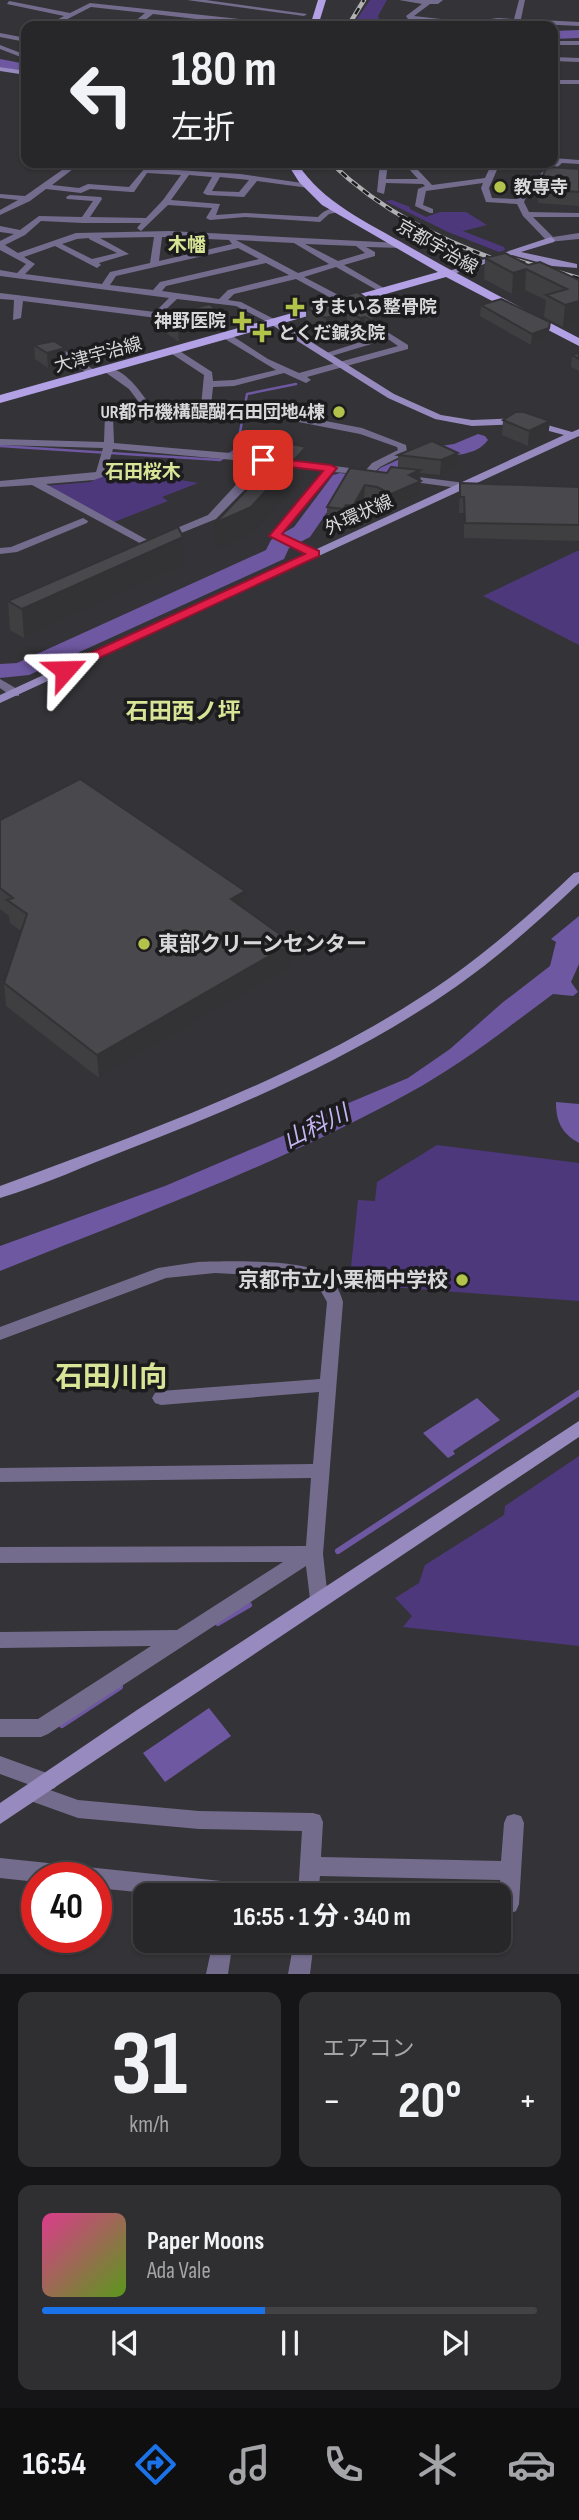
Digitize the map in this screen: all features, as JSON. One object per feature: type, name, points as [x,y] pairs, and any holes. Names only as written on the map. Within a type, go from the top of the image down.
[{"type":"main road","points":[[315,21],[321,1]]},
{"type":"main road","name":"京都宇治線","points":[[296,168],[326,203],[447,273],[579,343]]},
{"type":"main road","name":"大津宇治線","points":[[0,399],[175,352],[447,273]]},
{"type":"street","points":[[0,7],[17,0]]},
{"type":"street","points":[[128,9],[145,0]]},
{"type":"street","points":[[190,0],[304,14]]},
{"type":"street","points":[[402,0],[428,3],[440,0]]},
{"type":"street","points":[[517,20],[522,0]]},
{"type":"street","points":[[298,21],[321,1]]},
{"type":"street","points":[[428,3],[405,19],[430,21]]},
{"type":"street","points":[[9,4],[71,15]]},
{"type":"street","points":[[59,21],[90,5],[239,21]]},
{"type":"street","points":[[138,21],[152,12]]},
{"type":"street","points":[[190,21],[195,17]]},
{"type":"street","points":[[505,21],[532,21]]},
{"type":"street","points":[[558,23],[579,24]]},
{"type":"street","points":[[0,34],[21,38]]},
{"type":"street","points":[[3,48],[14,48],[21,43]]},
{"type":"street","points":[[558,43],[579,43]]},
{"type":"street","points":[[566,43],[576,60]]},
{"type":"street","points":[[3,48],[21,55]]},
{"type":"street","points":[[558,59],[576,60]]},
{"type":"street","points":[[0,69],[21,73]]},
{"type":"street","points":[[558,82],[579,82]]},
{"type":"street","points":[[558,161],[579,162]]},
{"type":"street","points":[[0,213],[70,168]]},
{"type":"street","points":[[381,192],[383,168]]},
{"type":"street","points":[[414,168],[427,184]]},
{"type":"street","points":[[493,168],[485,188],[488,200],[520,202]]},
{"type":"street","points":[[550,168],[523,194],[520,202],[526,214],[551,240]]},
{"type":"street","points":[[44,186],[81,191],[88,186],[131,190],[145,170],[218,174],[309,186]]},
{"type":"street","points":[[136,235],[166,202],[186,173]]},
{"type":"street","points":[[218,174],[207,193],[241,195],[254,178]]},
{"type":"street","points":[[382,181],[427,184],[487,180]]},
{"type":"street","points":[[427,184],[422,189],[419,206],[429,211]]},
{"type":"street","points":[[0,196],[98,199],[83,221]]},
{"type":"street","points":[[166,202],[217,206],[211,218],[245,215],[320,220],[327,212],[340,211]]},
{"type":"street","points":[[526,214],[579,215]]},
{"type":"street","points":[[19,275],[31,264],[0,245],[22,233],[39,218],[146,221]]},
{"type":"street","points":[[1,230],[22,233]]},
{"type":"street","points":[[154,264],[158,235]]},
{"type":"street","points":[[18,256],[76,236],[225,237],[399,246]]},
{"type":"street","points":[[91,236],[125,254],[91,262]]},
{"type":"street","points":[[447,273],[551,240],[579,236]]},
{"type":"street","points":[[225,237],[345,302]]},
{"type":"street","points":[[293,241],[385,291]]},
{"type":"street","points":[[55,243],[113,274],[239,245]]},
{"type":"street","points":[[222,301],[231,292],[372,254],[356,244]]},
{"type":"street","points":[[517,251],[552,264],[576,267]]},
{"type":"street","points":[[156,293],[163,284],[267,260]]},
{"type":"street","points":[[0,273],[239,304],[275,323],[391,396],[445,420],[472,424],[518,421],[576,434]]},
{"type":"street","points":[[105,286],[113,274]]},
{"type":"street","points":[[16,318],[18,298],[35,278]]},
{"type":"street","points":[[0,296],[157,315],[176,295]]},
{"type":"street","points":[[228,337],[265,361],[302,379],[405,346],[389,336],[325,355]]},
{"type":"street","points":[[46,351],[58,350],[132,387],[146,406]]},
{"type":"street","points":[[175,352],[209,374],[206,407]]},
{"type":"street","points":[[208,384],[234,383],[285,370]]},
{"type":"street","points":[[0,484],[101,474],[109,446],[107,416],[116,408],[146,406],[247,408],[362,430],[401,445],[404,451],[376,465],[368,473]]},
{"type":"street","name":"外環状線","points":[[0,699],[576,434]]},
{"type":"street","points":[[0,442],[187,451],[485,488]]},
{"type":"street","points":[[136,549],[212,517],[260,468],[263,460]]},
{"type":"street","points":[[314,554],[275,536],[331,468]]},
{"type":"street","points":[[34,481],[147,544]]},
{"type":"street","points":[[0,551],[13,550],[83,521]]},
{"type":"street","points":[[0,682],[15,693]]},
{"type":"street","points":[[0,1192],[195,1118],[275,1083],[360,1041],[492,953],[579,876]]},
{"type":"street","points":[[0,1334],[163,1272],[212,1266],[314,1275],[332,1291],[335,1302],[312,1554],[319,1599]]},
{"type":"street","points":[[161,1398],[326,1385]]},
{"type":"street","points":[[0,1815],[319,1599],[460,1510],[579,1428]]},
{"type":"street","points":[[0,1475],[320,1471]]},
{"type":"street","points":[[0,1555],[312,1554]]},
{"type":"street","points":[[0,1728],[41,1728],[312,1554]]},
{"type":"street","points":[[0,1640],[179,1639]]},
{"type":"street","points":[[0,1765],[78,1809],[199,1820],[313,1822],[308,1883]]},
{"type":"street","points":[[510,1883],[514,1823]]},
{"type":"street","points":[[310,1866],[511,1871]]},
{"type":"street","points":[[0,1868],[21,1870]]},
{"type":"street","points":[[112,1880],[144,1883]]},
{"type":"street","points":[[217,1974],[221,1953]]},
{"type":"street","points":[[299,1974],[302,1953]]},
{"type":"shaded area","points":[[370,0],[387,0],[378,16],[380,21],[355,21]]},
{"type":"shaded area","points":[[392,200],[426,217],[440,212],[466,212],[487,225],[463,231],[437,221],[504,247],[505,250],[499,252],[448,232],[385,201]]},
{"type":"shaded area","points":[[107,471],[134,472],[198,483],[162,497],[168,501],[109,524],[43,486],[91,482]]},
{"type":"shaded area","points":[[577,551],[579,645],[483,596]]},
{"type":"shaded area","points":[[437,1145],[579,1163],[579,1301],[362,1285],[351,1267],[358,1200],[375,1201],[377,1182]]},
{"type":"shaded area","points":[[579,1456],[579,1646],[403,1627],[412,1616],[395,1598],[419,1583],[425,1565],[504,1515],[505,1506]]},
{"type":"water","name":"山科川","points":[[579,916],[579,964],[571,982],[578,992],[573,996],[553,994],[446,1071],[360,1119],[310,1143],[208,1188],[0,1271],[0,1246],[165,1186],[306,1126],[339,1107],[408,1078],[450,1049],[502,1003],[550,966],[556,942],[551,939]]},
{"type":"water","points":[[556,1102],[579,1104],[579,1143],[561,1126]]},
{"type":"water","points":[[477,1398],[500,1420],[453,1451],[455,1454],[448,1458],[423,1433]]},
{"type":"water","points":[[209,1708],[231,1736],[165,1782],[143,1753]]},
{"type":"building","points":[[579,169],[579,192],[539,189],[545,170]]},
{"type":"building","points":[[505,253],[528,265],[540,262],[579,280],[579,301],[565,305],[546,295],[567,289],[526,269],[513,273],[485,258]]},
{"type":"building","points":[[357,292],[391,314],[371,320],[347,311],[326,318],[306,308]]},
{"type":"building","points":[[501,299],[550,322],[549,328],[532,334],[481,305]]},
{"type":"building","points":[[210,304],[222,316],[178,328],[162,316]]},
{"type":"building","points":[[54,341],[65,348],[47,353],[34,345]]},
{"type":"building","points":[[516,412],[550,421],[529,431],[503,420]]},
{"type":"building","points":[[432,441],[458,453],[441,460],[398,455]]},
{"type":"building","points":[[291,444],[306,447],[251,507],[215,523]]},
{"type":"building","points":[[391,467],[420,470],[409,475],[421,481],[391,494],[365,485],[353,506],[346,505],[343,509],[327,507],[350,468],[387,473]]},
{"type":"building","points":[[460,483],[579,487],[579,525],[465,523],[464,497],[460,497]]},
{"type":"building","points":[[178,527],[183,537],[22,609],[8,601]]},
{"type":"building","name":"東部クリーンセンター","points":[[80,779],[245,891],[231,899],[292,943],[97,1055],[4,983],[27,914],[7,900],[13,898],[0,888],[0,820]]},
{"type":"waterway","points":[[558,35],[579,34]]},
{"type":"waterway","points":[[0,63],[21,67]]},
{"type":"waterway","points":[[0,446],[220,460],[237,449],[247,394],[296,384]]},
{"type":"waterway","points":[[0,671],[21,670],[276,554],[279,545],[302,532],[340,479],[383,485],[389,481],[387,472],[429,453],[459,450],[478,440]]},
{"type":"waterway","points":[[338,1551],[579,1393]]},
{"type":"waterway","points":[[218,1623],[249,1605]]},
{"type":"waterway","points":[[62,1725],[120,1687]]},
{"type":"railway","points":[[351,21],[364,0]]},
{"type":"railway","points":[[337,168],[371,196],[414,223],[436,235],[508,264]]},
{"type":"railway","points":[[505,257],[579,278]]},
{"type":"place","name":"教専寺","points":[[500,187]]},
{"type":"place","name":"すまいる整骨院","points":[[295,307]]},
{"type":"place","name":"神野医院","points":[[242,321]]},
{"type":"place","name":"とくだ鍼灸院","points":[[262,333]]},
{"type":"place","name":"UR都市機構醍醐石田団地4棟","points":[[339,412]]},
{"type":"place","name":"東部クリーンセンター","points":[[144,944]]},
{"type":"place","name":"京都市立小栗栖中学校","points":[[462,1280]]},
{"type":"district","name":"木幡","points":[[187,245]]},
{"type":"district","name":"石田桜木","points":[[143,472]]},
{"type":"district","name":"石田西ノ坪","points":[[183,712]]},
{"type":"district","name":"石田川向","points":[[111,1377]]},
{"type":"route","points":[[65,670],[314,554],[275,536],[331,468],[263,460]]}]
